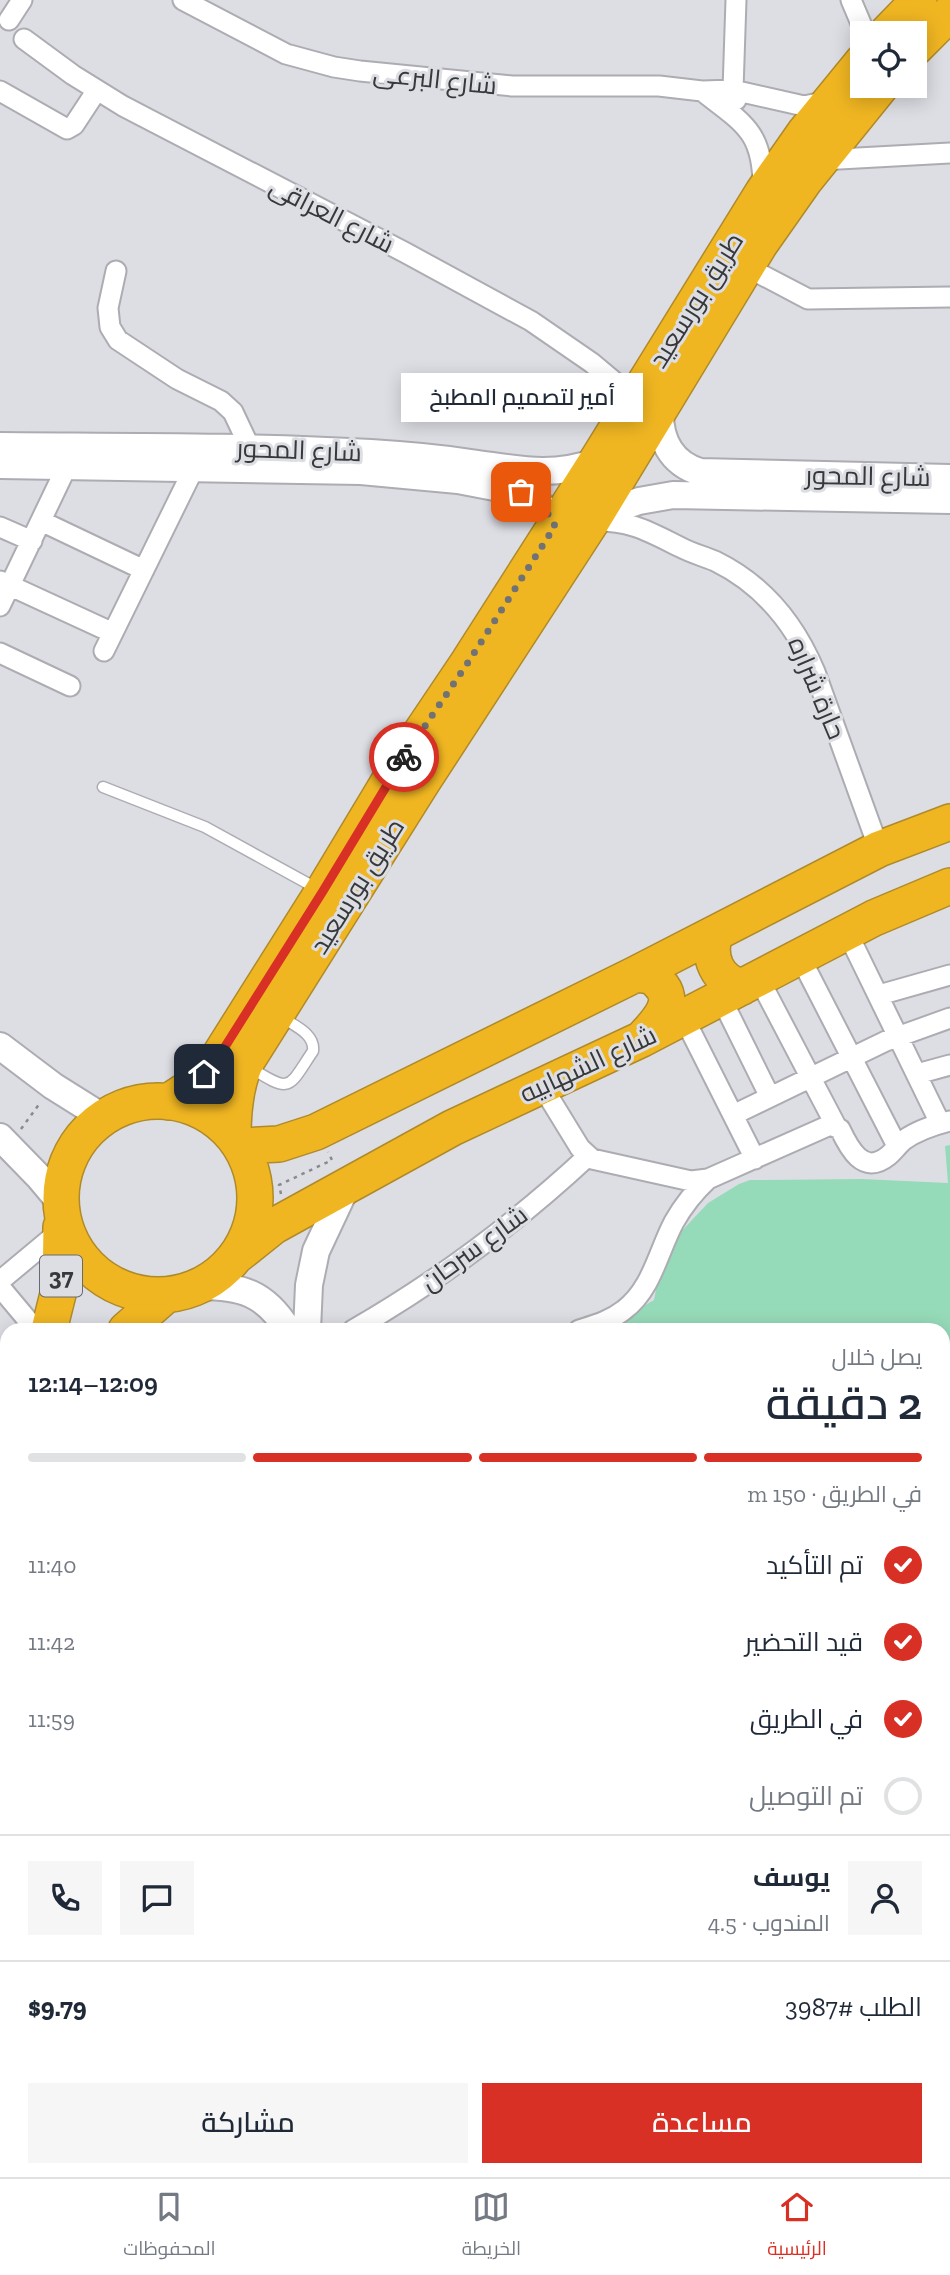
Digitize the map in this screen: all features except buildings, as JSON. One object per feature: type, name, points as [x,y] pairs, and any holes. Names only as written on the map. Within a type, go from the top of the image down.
[{"type":"highway","points":[[899,21],[919,0]]},
{"type":"highway","points":[[927,36],[950,13]]},
{"type":"highway","name":"طريق بورسعيد","points":[[168,1102],[191,1087],[216,1061],[323,891],[593,519],[648,404],[764,192],[850,77]]},
{"type":"highway","name":"طريق بورسعيد","points":[[446,720],[469,661],[596,462],[648,404],[747,267],[782,212],[871,98]]},
{"type":"highway","name":"طريق بورسعيد","points":[[236,1141],[235,1099],[245,1064],[277,1014],[410,774]]},
{"type":"highway","points":[[236,1141],[279,1144],[316,1132],[634,975],[880,849],[950,822]]},
{"type":"highway","name":"شارع الشهابيه","points":[[235,1257],[289,1217],[452,1128],[642,1039],[906,903],[950,886]]},
{"type":"highway","points":[[715,934],[712,949],[717,969],[727,981],[741,988]]},
{"type":"highway","points":[[634,975],[644,974],[653,978],[661,984],[666,997],[664,1012],[642,1039]]},
{"type":"highway","points":[[168,1102],[190,1107],[210,1116],[236,1141],[251,1173],[255,1202],[249,1231],[235,1257],[225,1268],[200,1286],[166,1295],[132,1292],[100,1277],[76,1252],[61,1217],[64,1174],[75,1148],[104,1118],[134,1104],[168,1102]]},
{"type":"highway","name":"37","points":[[51,1323],[60,1286],[61,1217]]},
{"type":"highway","points":[[134,1323],[166,1295]]},
{"type":"street","points":[[9,20],[22,0]]},
{"type":"street","name":"شارع البرعى","points":[[183,0],[286,54],[334,67],[512,86],[659,86],[702,92],[733,90],[793,105],[817,105],[830,101]]},
{"type":"street","points":[[736,0],[733,90],[743,123]]},
{"type":"street","points":[[851,0],[860,21]]},
{"type":"street","name":"شارع العراقى","points":[[24,39],[97,90],[523,317],[577,352],[648,404]]},
{"type":"street","points":[[0,91],[67,129],[73,127],[97,90]]},
{"type":"street","name":"شارع البرعى","points":[[702,92],[743,123],[759,145],[764,192]]},
{"type":"street","points":[[821,160],[950,153]]},
{"type":"street","points":[[747,267],[808,299],[950,297]]},
{"type":"street","points":[[116,271],[108,307],[110,327],[118,340],[177,379],[221,401],[233,412],[250,448]]},
{"type":"street","name":"شارع المحور","points":[[648,404],[670,452],[680,463],[700,472],[950,478]]},
{"type":"street","name":"شارع المحور","points":[[0,446],[250,448],[412,456],[533,472],[565,470],[596,462]]},
{"type":"street","name":"شارع المحور","points":[[0,465],[361,471],[491,485],[514,489],[533,498],[548,513],[555,526]]},
{"type":"street","points":[[0,606],[5,584],[32,541],[67,466]]},
{"type":"street","points":[[5,584],[108,642],[194,468]]},
{"type":"street","name":"شارع المحور","points":[[593,519],[639,501],[673,495],[950,500]]},
{"type":"street","name":"حارة شراره","points":[[593,519],[639,526],[713,561],[751,583],[782,614],[801,642],[815,671],[880,849]]},
{"type":"street","points":[[41,521],[144,570]]},
{"type":"street","points":[[0,527],[32,541]]},
{"type":"street","points":[[0,653],[70,686]]},
{"type":"street","points":[[542,1086],[580,1148],[588,1156],[600,1162],[685,1181],[708,1179],[830,1125],[840,1129],[852,1153],[863,1160],[883,1159],[918,1132],[945,1122],[916,1074],[847,932]]},
{"type":"street","points":[[800,957],[898,1146]]},
{"type":"street","points":[[879,995],[950,975]]},
{"type":"street","points":[[741,988],[811,1077],[835,1126]]},
{"type":"street","points":[[741,988],[770,1097]]},
{"type":"street","points":[[684,1018],[755,1159]]},
{"type":"street","points":[[733,1115],[899,1036],[950,1018]]},
{"type":"street","points":[[0,1046],[53,1086],[104,1118]]},
{"type":"street","points":[[916,1074],[950,1065]]},
{"type":"street","points":[[0,1280],[61,1217],[4,1141]]},
{"type":"street","name":"شارع سرحان","points":[[364,1323],[466,1257],[519,1217],[588,1156]]},
{"type":"street","points":[[598,1323],[614,1317],[637,1297],[649,1280],[677,1217],[693,1194],[708,1179]]},
{"type":"street","points":[[307,1323],[309,1285],[316,1251],[347,1185]]},
{"type":"street","points":[[200,1286],[244,1289],[272,1309],[283,1323]]},
{"type":"street","points":[[0,1287],[30,1323]]},
{"type":"lane","points":[[103,787],[205,827],[323,891]]},
{"type":"lane","points":[[245,1064],[275,1084],[288,1085],[313,1051],[314,1045],[307,1034],[277,1014]]},
{"type":"path","points":[[4,1141],[53,1086]]},
{"type":"path","points":[[289,1217],[279,1185],[332,1160],[316,1132]]},
{"type":"green space","points":[[950,1145],[950,1323],[614,1323],[654,1300],[660,1269],[676,1237],[708,1203],[739,1184],[750,1180],[862,1179],[948,1183],[945,1146]]},
{"type":"way so far","points":[[404,757],[555,526],[544,508],[521,492]]},
{"type":"place","name":"أمير لتصميم المطبخ","points":[[521,492]]},
{"type":"route","points":[[204,1074],[216,1061],[404,757]]}]
